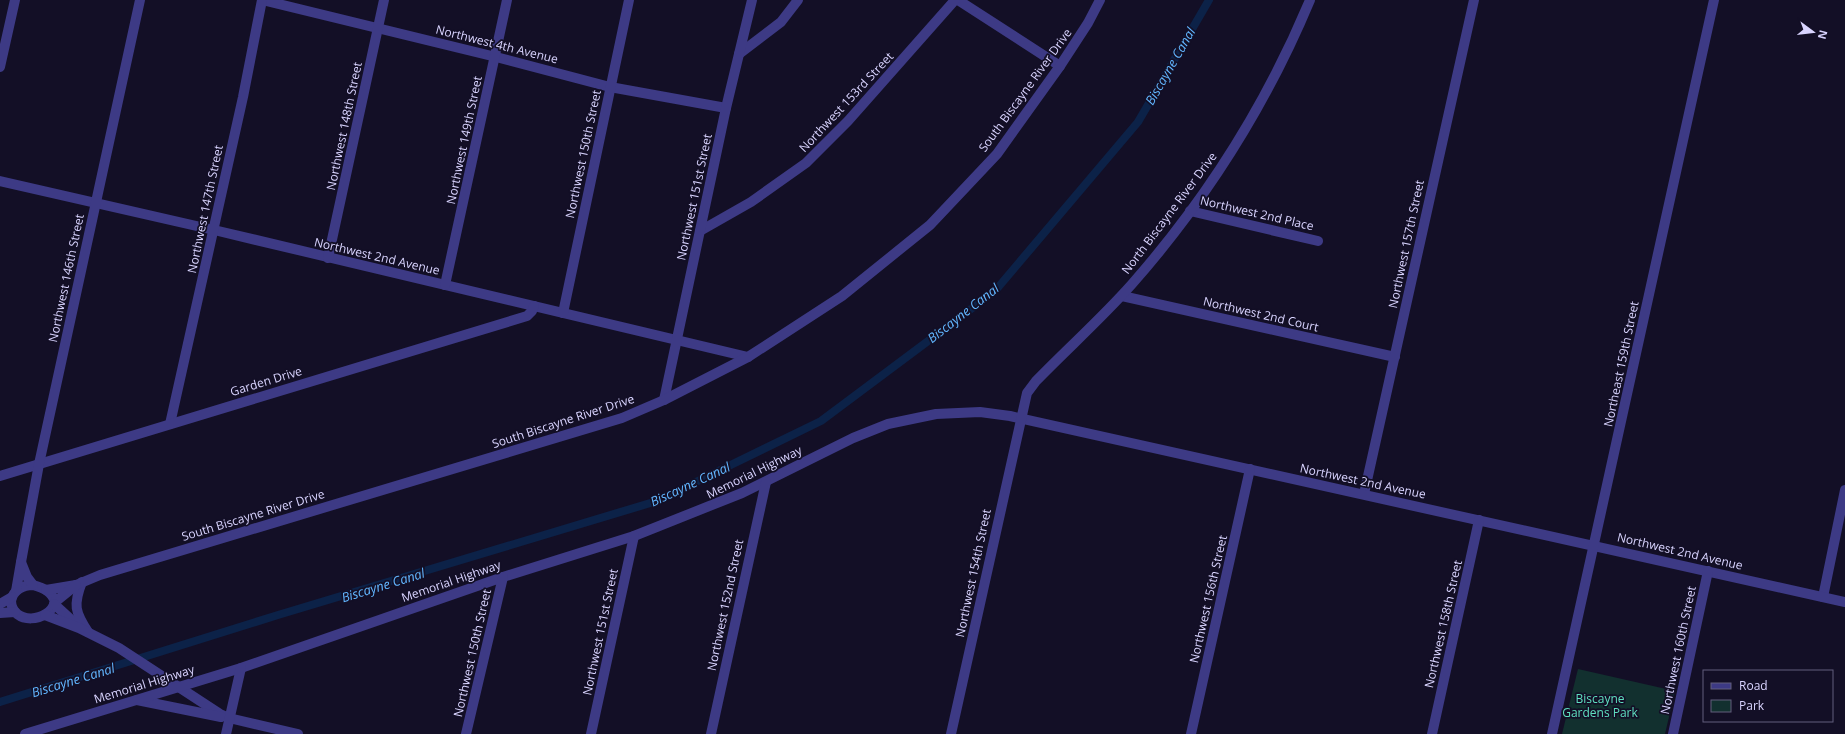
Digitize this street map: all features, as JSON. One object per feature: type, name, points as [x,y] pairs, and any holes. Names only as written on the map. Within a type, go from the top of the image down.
[{"type":"street","points":[[0,67],[15,0]]},
{"type":"street","name":"Northwest 146th Street","points":[[14,594],[39,464],[140,0]]},
{"type":"street","name":"Northwest 4th Avenue","points":[[262,0],[496,57],[610,87],[726,108]]},
{"type":"street","name":"Northwest 147th Street","points":[[170,424],[214,230],[262,0]]},
{"type":"street","name":"Northwest 148th Street","points":[[328,258],[384,0]]},
{"type":"street","name":"Northwest 149th Street","points":[[445,285],[496,57],[507,0]]},
{"type":"street","name":"Northwest 150th Street","points":[[563,313],[610,87],[630,0]]},
{"type":"street","name":"Northwest 151st Street","points":[[664,400],[726,108],[752,0]]},
{"type":"street","points":[[739,54],[780,22],[798,0]]},
{"type":"street","points":[[956,0],[1060,66]]},
{"type":"street","name":"Northwest 153rd Street","points":[[700,231],[751,202],[806,163],[848,121],[956,0]]},
{"type":"street","name":"South Biscayne River Drive","points":[[46,590],[79,584],[108,573],[622,418],[664,400],[748,357],[842,296],[930,225],[997,154],[1060,66],[1088,23],[1100,0]]},
{"type":"street","name":"North Biscayne River Drive","points":[[1020,418],[1026,396],[1032,385],[1122,296],[1153,260],[1190,211],[1224,162],[1254,114],[1296,33],[1310,0]]},
{"type":"street","name":"Northwest 157th Street","points":[[1364,494],[1474,0]]},
{"type":"street","name":"Northeast 159th Street","points":[[1552,734],[1714,0]]},
{"type":"street","name":"Northwest 2nd Avenue","points":[[0,181],[96,202],[748,357]]},
{"type":"street","name":"Northwest 2nd Place","points":[[1190,211],[1318,241]]},
{"type":"street","name":"Northwest 2nd Court","points":[[1122,296],[1395,357]]},
{"type":"street","name":"Garden Drive","points":[[0,476],[527,316],[532,311],[534,306]]},
{"type":"street","name":"Northwest 2nd Avenue","points":[[875,429],[899,420],[936,414],[980,412],[1020,418],[1845,602]]},
{"type":"street","name":"Northwest 154th Street","points":[[951,734],[1020,418]]},
{"type":"street","name":"Memorial Highway","points":[[25,734],[240,668],[503,577],[634,536],[708,508],[766,482],[875,429]]},
{"type":"street","name":"Northwest 156th Street","points":[[1191,734],[1250,469]]},
{"type":"street","name":"Northwest 152nd Street","points":[[711,734],[766,482]]},
{"type":"street","points":[[1823,597],[1845,490]]},
{"type":"street","name":"Northwest 158th Street","points":[[1432,734],[1479,520]]},
{"type":"street","name":"Northwest 151st Street","points":[[591,734],[634,536]]},
{"type":"street","points":[[21,562],[27,577],[33,585]]},
{"type":"street","name":"Northwest 160th Street","points":[[1673,734],[1708,571]]},
{"type":"street","name":"Northwest 150th Street","points":[[466,734],[503,577]]},
{"type":"street","points":[[79,584],[76,607],[84,630]]},
{"type":"street","name":"South Biscayne River Drive","points":[[54,603],[79,584]]},
{"type":"street","points":[[0,604],[24,586],[33,585],[46,590],[53,596],[54,603],[50,611],[45,616]]},
{"type":"street","points":[[14,594],[11,605],[15,612],[21,616],[30,619],[45,616],[84,630],[119,648],[212,709],[229,718]]},
{"type":"street","points":[[54,603],[84,630]]},
{"type":"street","points":[[0,613],[15,612]]},
{"type":"street","points":[[226,734],[240,668]]},
{"type":"street","points":[[136,699],[298,734]]},
{"type":"green space","name":"Biscayne Gardens Park","points":[[1578,669],[1675,691],[1665,734],[1562,734]]},
{"type":"waterway","name":"Biscayne Canal","points":[[0,702],[278,615],[657,501],[821,421],[995,291],[1138,122],[1209,0]]}]
